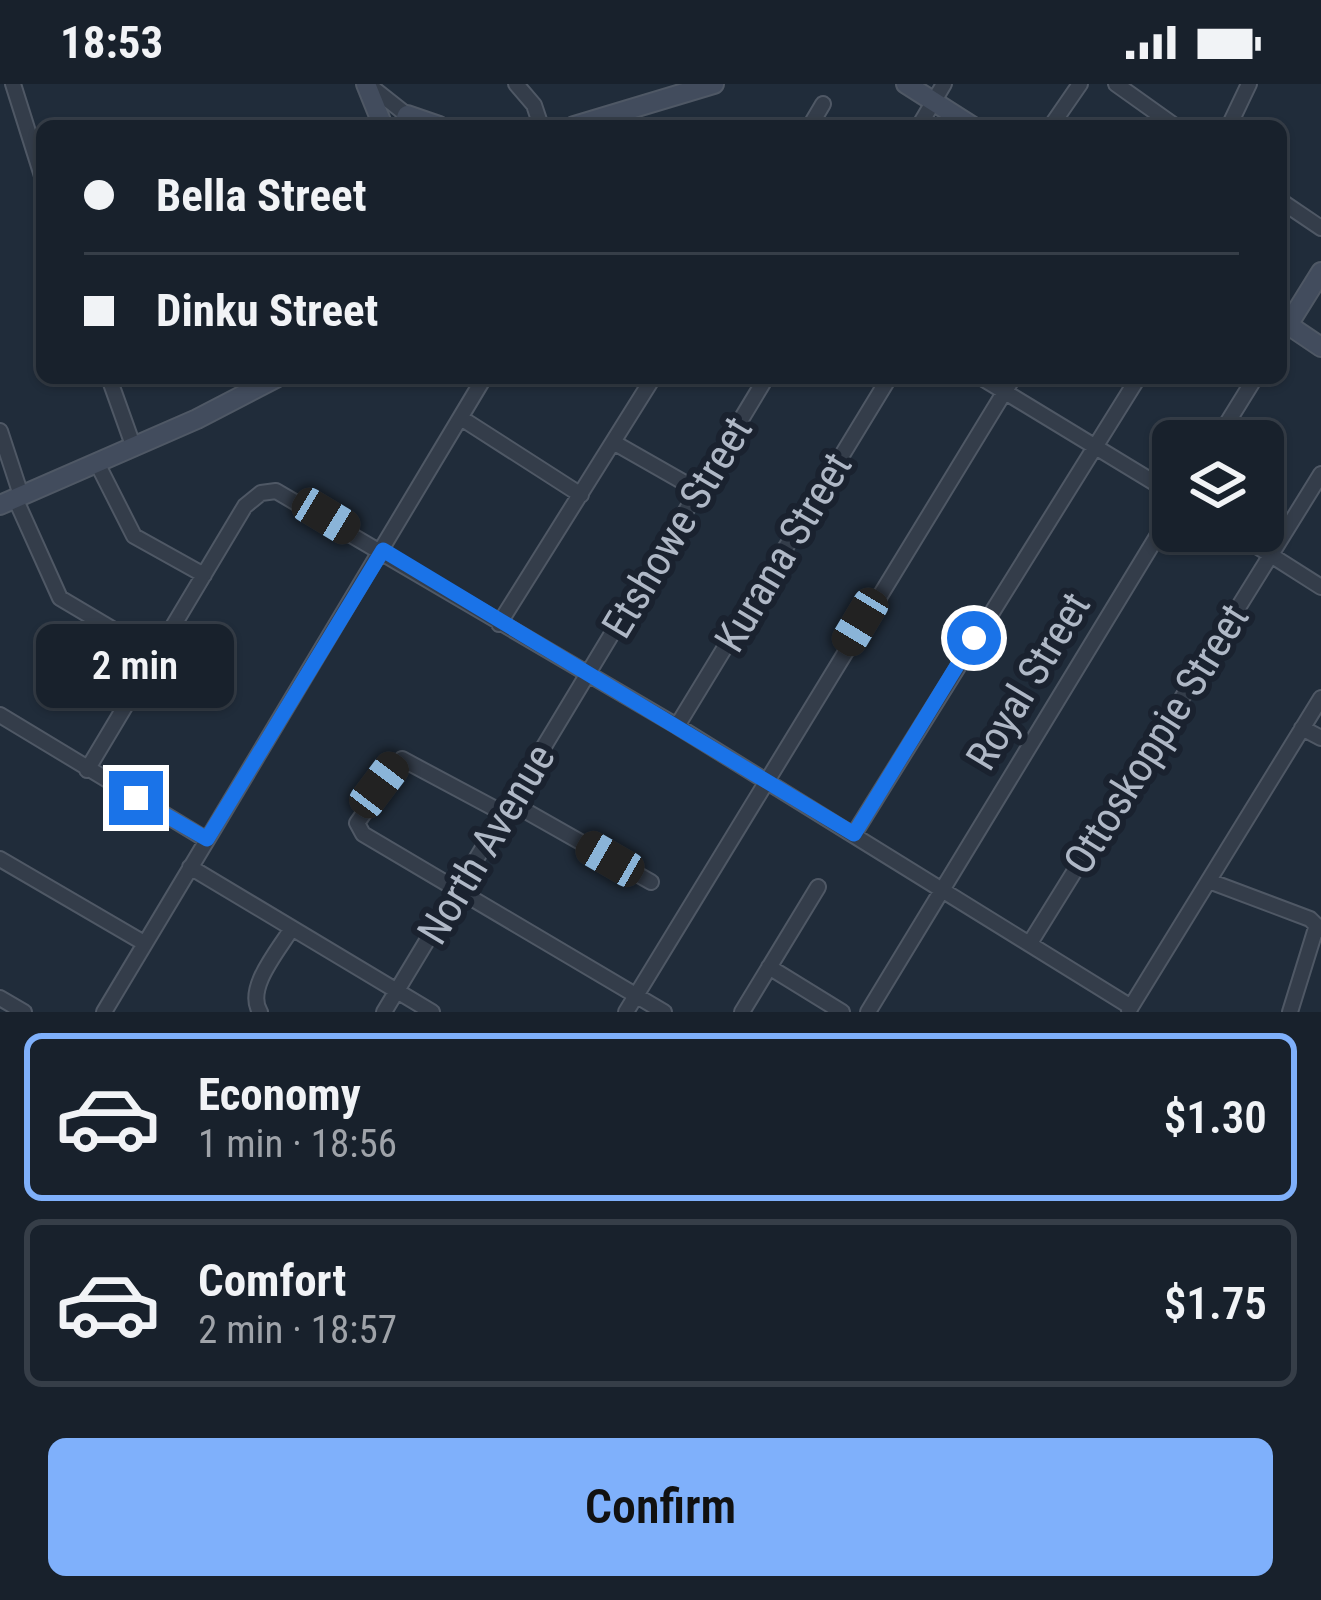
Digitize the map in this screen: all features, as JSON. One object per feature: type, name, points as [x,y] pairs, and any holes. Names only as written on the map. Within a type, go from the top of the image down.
[{"type":"street","points":[[13,84],[36,157]]},
{"type":"street","points":[[367,84],[404,120]]},
{"type":"street","points":[[367,84],[380,120]]},
{"type":"street","points":[[516,84],[534,105],[539,120]]},
{"type":"street","points":[[906,84],[939,93],[966,120]]},
{"type":"street","points":[[1055,120],[1080,84]]},
{"type":"street","points":[[1117,84],[1166,120]]},
{"type":"street","points":[[1232,120],[1249,84]]},
{"type":"street","points":[[594,120],[709,85]]},
{"type":"street","points":[[923,120],[939,93]]},
{"type":"street","points":[[814,120],[823,104]]},
{"type":"street","points":[[1287,205],[1321,229]]},
{"type":"street","points":[[1287,321],[1321,272]]},
{"type":"street","points":[[1287,329],[1321,346]]},
{"type":"street","points":[[111,384],[134,448]]},
{"type":"street","points":[[12,499],[134,448],[264,384]]},
{"type":"street","points":[[104,1012],[481,384]]},
{"type":"street","points":[[499,624],[649,384]]},
{"type":"street","name":"Etshowe Street","points":[[588,676],[762,384]]},
{"type":"street","name":"Kurana Street","points":[[677,726],[885,384]]},
{"type":"street","points":[[854,834],[1134,384]]},
{"type":"street","points":[[1229,420],[1251,384]]},
{"type":"street","points":[[626,1012],[1009,385],[1152,481]]},
{"type":"street","points":[[461,418],[581,495]]},
{"type":"street","points":[[0,430],[12,499],[60,598],[156,655]]},
{"type":"street","points":[[613,442],[698,491]]},
{"type":"street","points":[[97,463],[134,536],[204,575]]},
{"type":"street","name":"Ottoskoppie Street","points":[[1030,943],[1321,474]]},
{"type":"street","points":[[87,770],[245,506],[270,491],[286,494],[854,834],[1129,1010],[1321,698]]},
{"type":"street","name":"Royal Street","points":[[868,1012],[1152,545]]},
{"type":"street","points":[[1269,552],[1321,587]]},
{"type":"street","name":"North Avenue","points":[[384,1012],[588,676]]},
{"type":"street","points":[[0,715],[207,839]]},
{"type":"street","points":[[1302,728],[1321,738]]},
{"type":"street","points":[[651,882],[402,759],[358,818],[359,831],[664,1012]]},
{"type":"street","points":[[0,859],[144,943]]},
{"type":"street","points":[[190,867],[432,1012]]},
{"type":"street","points":[[1209,881],[1310,919],[1318,929],[1290,1012]]},
{"type":"street","points":[[742,1012],[818,887]]},
{"type":"street","points":[[260,1012],[254,1000],[257,988],[292,928]]},
{"type":"street","points":[[769,967],[842,1012]]},
{"type":"street","points":[[0,998],[24,1012]]},
{"type":"route","points":[[136,798],[207,839],[383,550],[854,834],[974,638]]}]
